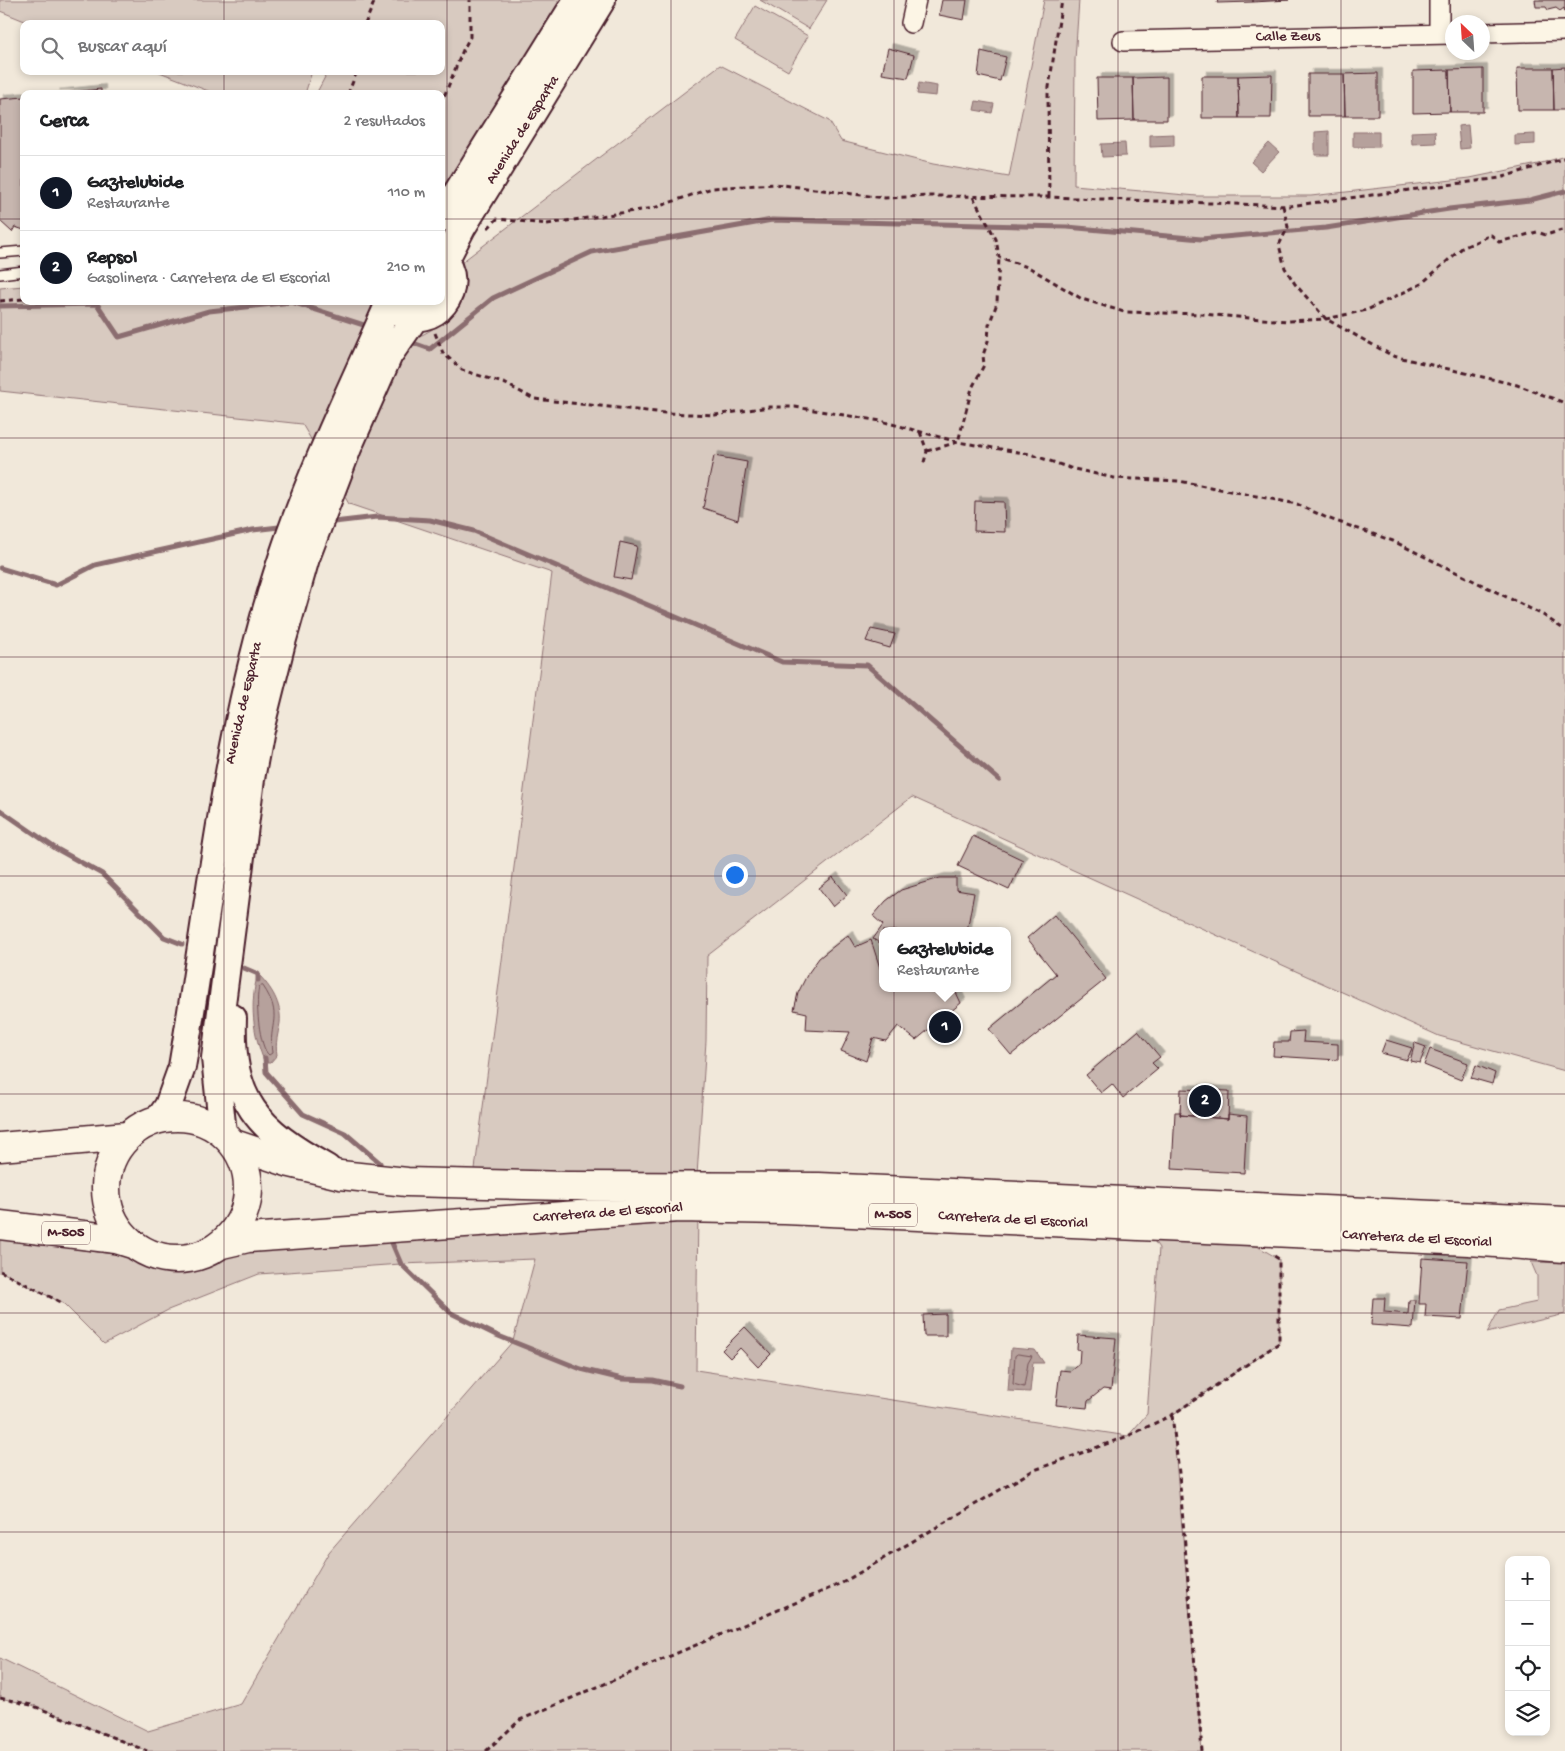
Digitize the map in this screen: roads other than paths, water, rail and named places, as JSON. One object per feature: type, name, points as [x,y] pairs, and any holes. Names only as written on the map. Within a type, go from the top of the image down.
[{"type":"highway","name":"M-505","points":[[0,1225],[116,1239],[132,1244],[159,1258],[180,1260],[210,1252],[222,1244],[237,1228],[246,1207],[249,1185],[245,1163],[229,1138],[204,1121],[181,1116],[158,1119],[142,1126],[127,1136],[115,1151],[108,1168],[105,1187],[107,1206],[114,1223],[132,1244]]},
{"type":"highway","name":"M-505","points":[[0,1147],[127,1136]]},
{"type":"highway","name":"Carretera de El Escorial","points":[[229,1138],[290,1163],[340,1175],[407,1182],[567,1186],[819,1187],[1565,1221]]},
{"type":"highway","name":"Carretera de El Escorial","points":[[222,1244],[248,1238],[679,1208],[785,1210],[1469,1240],[1565,1248]]},
{"type":"main road","name":"Avenida de Esparta","points":[[445,251],[452,223],[576,0]]},
{"type":"main road","name":"Avenida de Esparta","points":[[452,223],[602,0]]},
{"type":"main road","name":"Avenida de Esparta","points":[[445,263],[452,279],[452,288],[445,303]]},
{"type":"main road","name":"Avenida de Esparta","points":[[158,1119],[168,1106],[182,1067],[228,770],[254,654],[282,557],[336,419],[387,305]]},
{"type":"main road","points":[[391,305],[400,314],[422,317]]},
{"type":"main road","name":"Avenida de Esparta","points":[[229,1138],[215,1058],[251,779],[260,730],[281,646],[306,558],[348,448],[386,363],[422,317],[444,305]]},
{"type":"main road","points":[[238,880],[232,1034],[238,1080],[256,1116],[273,1134],[293,1149],[340,1175]]},
{"type":"street","points":[[911,23],[916,0]]},
{"type":"street","points":[[1439,0],[1445,29]]},
{"type":"street","points":[[1490,33],[1565,31]]},
{"type":"street","name":"Calle Zeus","points":[[1123,41],[1445,34]]},
{"type":"lane","points":[[0,253],[20,251]]},
{"type":"lane","points":[[0,274],[20,272]]},
{"type":"water","points":[[919,83],[937,86],[936,96],[917,94]]},
{"type":"water","points":[[976,101],[994,104],[992,113],[974,110]]},
{"type":"water","points":[[1468,125],[1470,148],[1460,149],[1458,126]]},
{"type":"water","points":[[1329,131],[1329,155],[1315,155],[1315,132]]},
{"type":"water","points":[[1435,131],[1436,143],[1412,144],[1411,132]]},
{"type":"water","points":[[1353,132],[1379,132],[1379,147],[1353,147]]},
{"type":"water","points":[[1174,134],[1174,146],[1150,147],[1150,135]]},
{"type":"water","points":[[1535,134],[1535,144],[1515,145],[1515,135]]},
{"type":"water","points":[[1125,143],[1126,156],[1102,157],[1101,144]]},
{"type":"water","points":[[1269,143],[1279,152],[1261,171],[1251,162]]},
{"type":"water","points":[[258,974],[275,996],[280,1016],[277,1055],[270,1063],[265,1063],[255,1030],[253,1008]]},
{"type":"water","points":[[1011,1348],[1035,1350],[1044,1363],[1033,1363],[1030,1392],[1008,1391]]},
{"type":"waterway","points":[[416,344],[430,349],[493,298],[592,252],[772,220],[1067,227],[1201,239],[1326,228],[1449,209],[1530,200],[1565,191]]},
{"type":"waterway","points":[[0,306],[48,305]]},
{"type":"waterway","points":[[98,305],[119,337],[209,311],[264,305]]},
{"type":"waterway","points":[[301,305],[370,327]]},
{"type":"waterway","points":[[334,522],[377,517],[430,520],[474,531],[782,662],[867,665],[999,780]]},
{"type":"waterway","points":[[0,568],[56,585],[95,565],[253,530],[279,527]]},
{"type":"waterway","points":[[0,810],[55,848],[102,874],[164,937],[182,944]]},
{"type":"waterway","points":[[244,968],[258,974],[258,980]]},
{"type":"waterway","points":[[265,1058],[266,1072],[303,1114],[345,1133],[380,1163]]},
{"type":"waterway","points":[[392,1243],[401,1264],[451,1313],[496,1335],[581,1369],[622,1379],[653,1380],[680,1386]]},
{"type":"place","name":"Gaztelubide","points":[[945,1027]]},
{"type":"place","name":"Repsol","points":[[1205,1101]]}]
